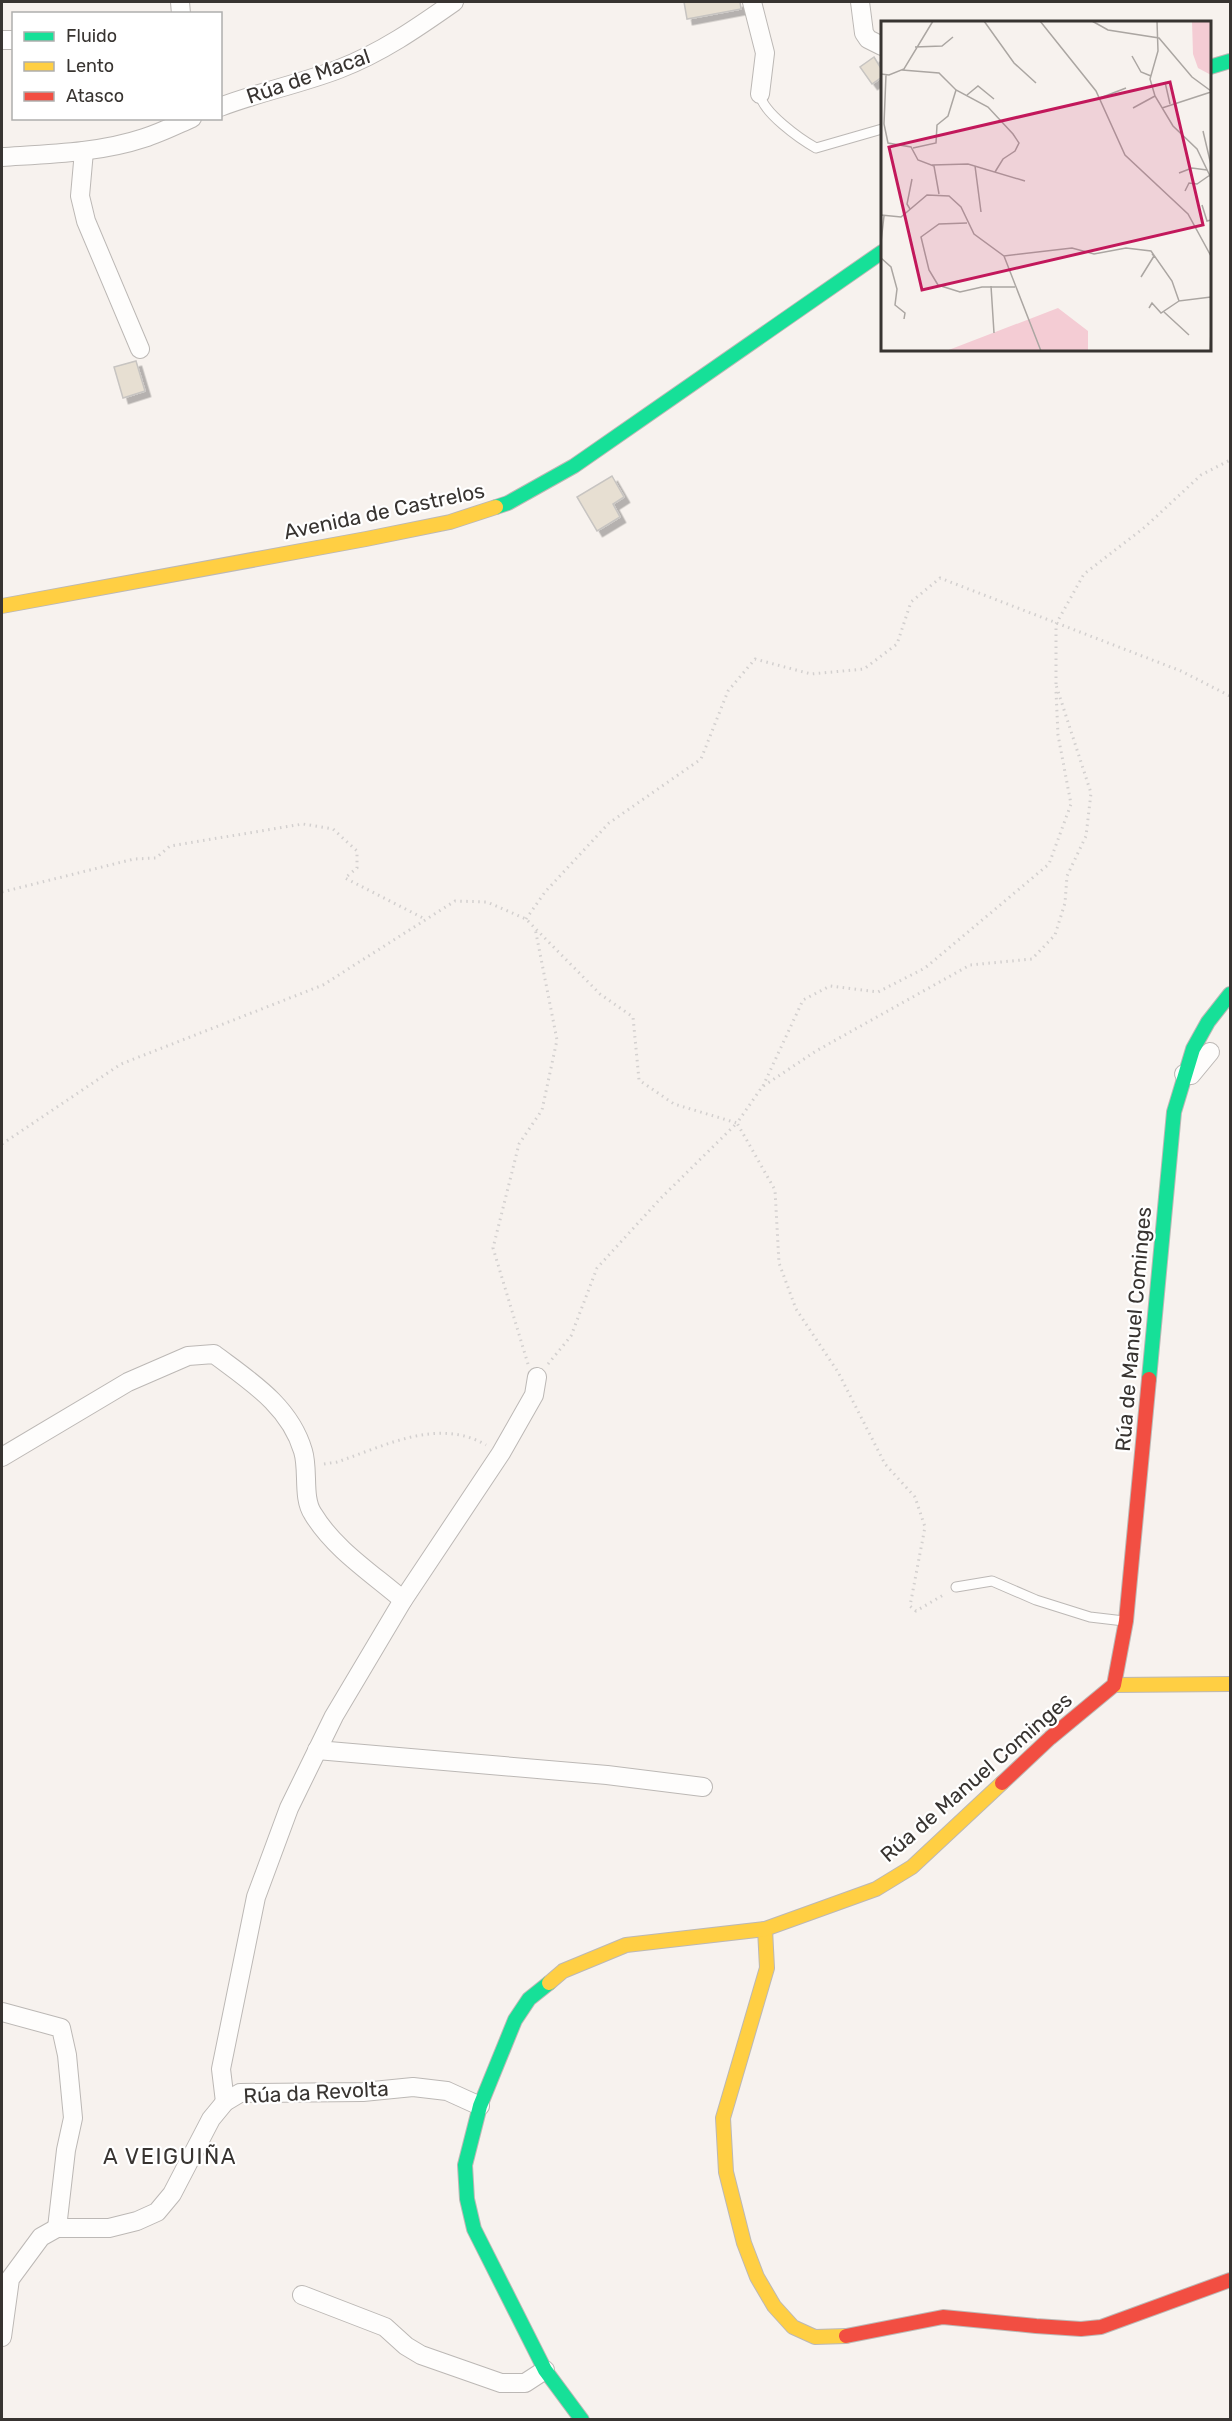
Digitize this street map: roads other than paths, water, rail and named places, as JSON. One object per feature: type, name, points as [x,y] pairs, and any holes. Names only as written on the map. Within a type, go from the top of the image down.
[{"type":"street","name":"Rúa de Macal","points":[[222,106],[311,79],[364,58],[408,34],[454,2]]},
{"type":"street","points":[[752,2],[765,53],[760,94]]},
{"type":"street","points":[[860,2],[864,33],[868,39],[881,46]]},
{"type":"street","points":[[1211,66],[1230,61]]},
{"type":"street","points":[[2,157],[84,151],[144,138],[187,120]]},
{"type":"street","points":[[84,151],[80,196],[86,222],[140,349]]},
{"type":"street","name":"Avenida de Castrelos","points":[[2,606],[366,539],[450,522],[508,504],[574,466],[881,253]]},
{"type":"street","name":"Rúa de Manuel Cominges","points":[[582,2420],[545,2370],[474,2229],[467,2199],[465,2165],[480,2106],[515,2020],[529,1999],[563,1971],[626,1945],[645,1941],[765,1929],[876,1889],[912,1867],[1050,1738],[1114,1685],[1126,1622],[1174,1112],[1182,1074],[1193,1042],[1211,1015],[1230,994]]},
{"type":"street","points":[[1182,1074],[1191,1075],[1210,1052]]},
{"type":"street","points":[[2,1457],[128,1382],[188,1356],[214,1354],[269,1396],[290,1422],[304,1451],[311,1512],[332,1538],[403,1600]]},
{"type":"street","points":[[225,2102],[222,2069],[256,1897],[289,1808],[334,1716],[403,1600],[501,1453],[534,1395],[537,1377]]},
{"type":"street","points":[[1114,1685],[1230,1684]]},
{"type":"street","points":[[317,1750],[607,1774],[703,1787]]},
{"type":"street","points":[[765,1929],[767,1968],[723,2118],[720,2136],[722,2159],[744,2246],[754,2271],[776,2308],[800,2332],[831,2338],[938,2316],[1081,2329],[1101,2327],[1230,2280]]},
{"type":"street","points":[[2,2012],[61,2028],[69,2067],[73,2118],[66,2150],[57,2228],[41,2237],[10,2279],[2,2337]]},
{"type":"street","name":"Rúa da Revolta","points":[[57,2228],[109,2228],[137,2222],[157,2212],[172,2194],[211,2119],[225,2102],[240,2093],[363,2092],[413,2086],[447,2091],[480,2106]]},
{"type":"street","points":[[302,2295],[385,2327],[406,2346],[421,2355],[501,2383],[525,2383],[545,2370]]},
{"type":"lane","points":[[760,94],[764,105],[774,116],[816,148],[881,129]]},
{"type":"lane","points":[[957,1587],[992,1581],[1036,1600],[1090,1617],[1126,1622]]},
{"type":"district","name":"A VEIGUIÑA","points":[[170,2156]]}]
